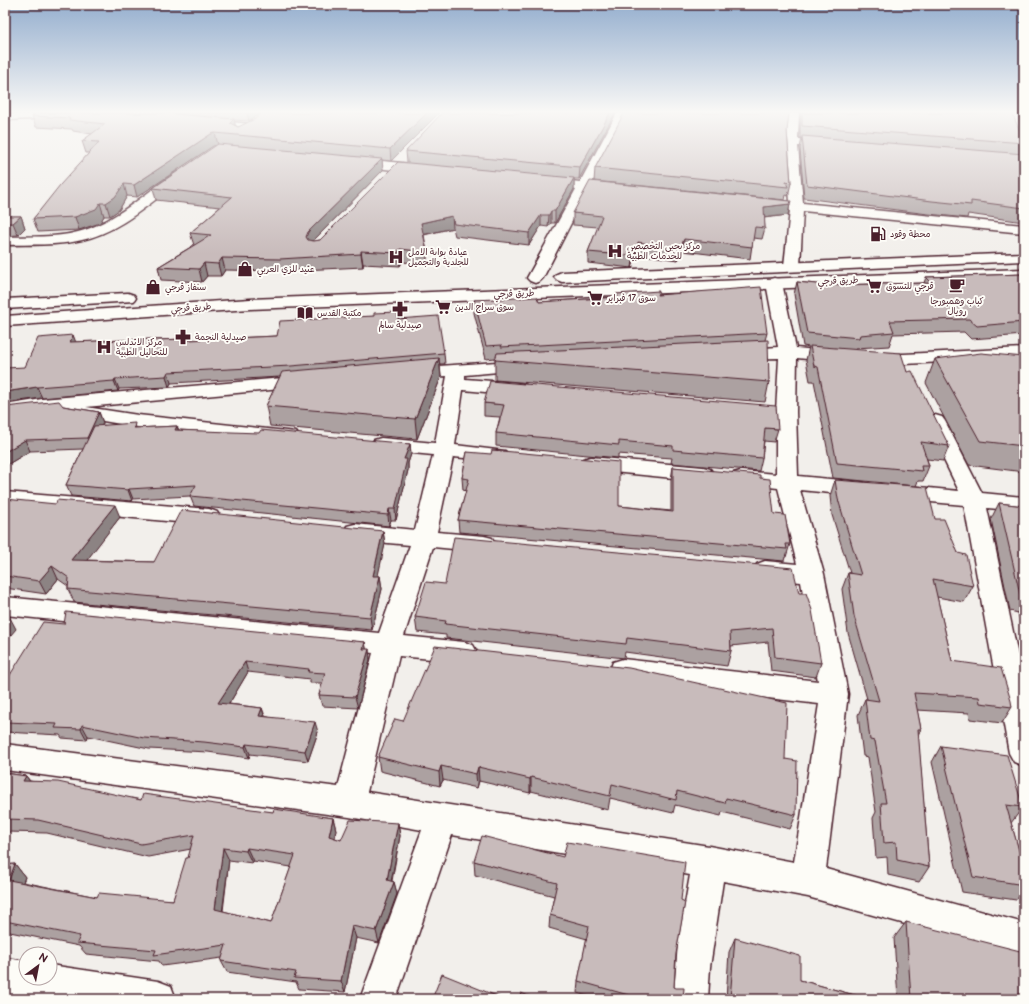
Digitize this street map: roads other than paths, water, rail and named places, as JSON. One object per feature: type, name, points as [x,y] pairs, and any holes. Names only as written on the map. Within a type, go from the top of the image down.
[{"type":"main road","points":[[386,177],[402,160]]},
{"type":"main road","points":[[535,278],[597,160]]},
{"type":"main road","points":[[792,266],[797,206],[793,160]]},
{"type":"main road","points":[[342,161],[433,171]]},
{"type":"main road","points":[[5,241],[82,236],[106,227],[191,167]]},
{"type":"main road","points":[[530,180],[631,190]]},
{"type":"main road","points":[[750,202],[1024,229]]},
{"type":"main road","name":"طريق قرجي","points":[[519,279],[1024,257]]},
{"type":"main road","name":"طريق قرجي","points":[[5,321],[258,304],[1024,274]]},
{"type":"main road","name":"طريق قرجي","points":[[5,304],[480,280]]},
{"type":"main road","points":[[774,283],[788,352],[778,411],[787,482],[812,574],[834,694],[808,881]]},
{"type":"main road","points":[[725,355],[788,352],[855,358],[1021,358]]},
{"type":"main road","points":[[904,359],[915,380]]},
{"type":"main road","points":[[456,376],[544,364]]},
{"type":"main road","points":[[395,374],[456,376],[533,391]]},
{"type":"main road","points":[[349,803],[389,643],[424,539],[444,450],[456,376]]},
{"type":"main road","points":[[5,411],[42,405],[324,380]]},
{"type":"main road","points":[[925,401],[974,499],[1024,753]]},
{"type":"main road","points":[[42,405],[138,421],[311,438]]},
{"type":"main road","points":[[366,443],[514,457]]},
{"type":"main road","points":[[569,462],[1024,504]]},
{"type":"main road","points":[[5,499],[231,519]]},
{"type":"main road","points":[[332,529],[503,546]]},
{"type":"main road","points":[[748,569],[812,574]]},
{"type":"main road","points":[[5,606],[389,643],[484,654]]},
{"type":"main road","points":[[604,668],[834,694]]},
{"type":"main road","points":[[5,757],[349,803],[709,862],[808,881],[1024,940]]},
{"type":"main road","points":[[378,999],[442,819]]},
{"type":"main road","points":[[690,999],[692,967],[709,862]]},
{"type":"main road","points":[[5,976],[158,999]]},
{"type":"place","name":"محطة وقود","points":[[878,234]]},
{"type":"place","name":"مركز يحيى التخصصي للخدمات الطبية","points":[[615,251]]},
{"type":"place","name":"عيادة بوابة الامل للجلدية والتجميل","points":[[396,257]]},
{"type":"place","name":"عنيد للزي العربي","points":[[245,269]]},
{"type":"place","name":"كباب وهمبورجا رويال","points":[[957,285]]},
{"type":"place","name":"قرجي للتسوق","points":[[874,286]]},
{"type":"place","name":"سنفاز قرجي","points":[[153,287]]},
{"type":"place","name":"سوق 17 فبراير","points":[[595,298]]},
{"type":"place","name":"سوق سراج الدين","points":[[443,307]]},
{"type":"place","name":"صيدلية سالم","points":[[400,309]]},
{"type":"place","name":"مكتبة القدس","points":[[305,313]]},
{"type":"place","name":"صيدلية النجمة","points":[[183,337]]},
{"type":"place","name":"مركز الاندلس للتحاليل الطبية","points":[[104,347]]}]
